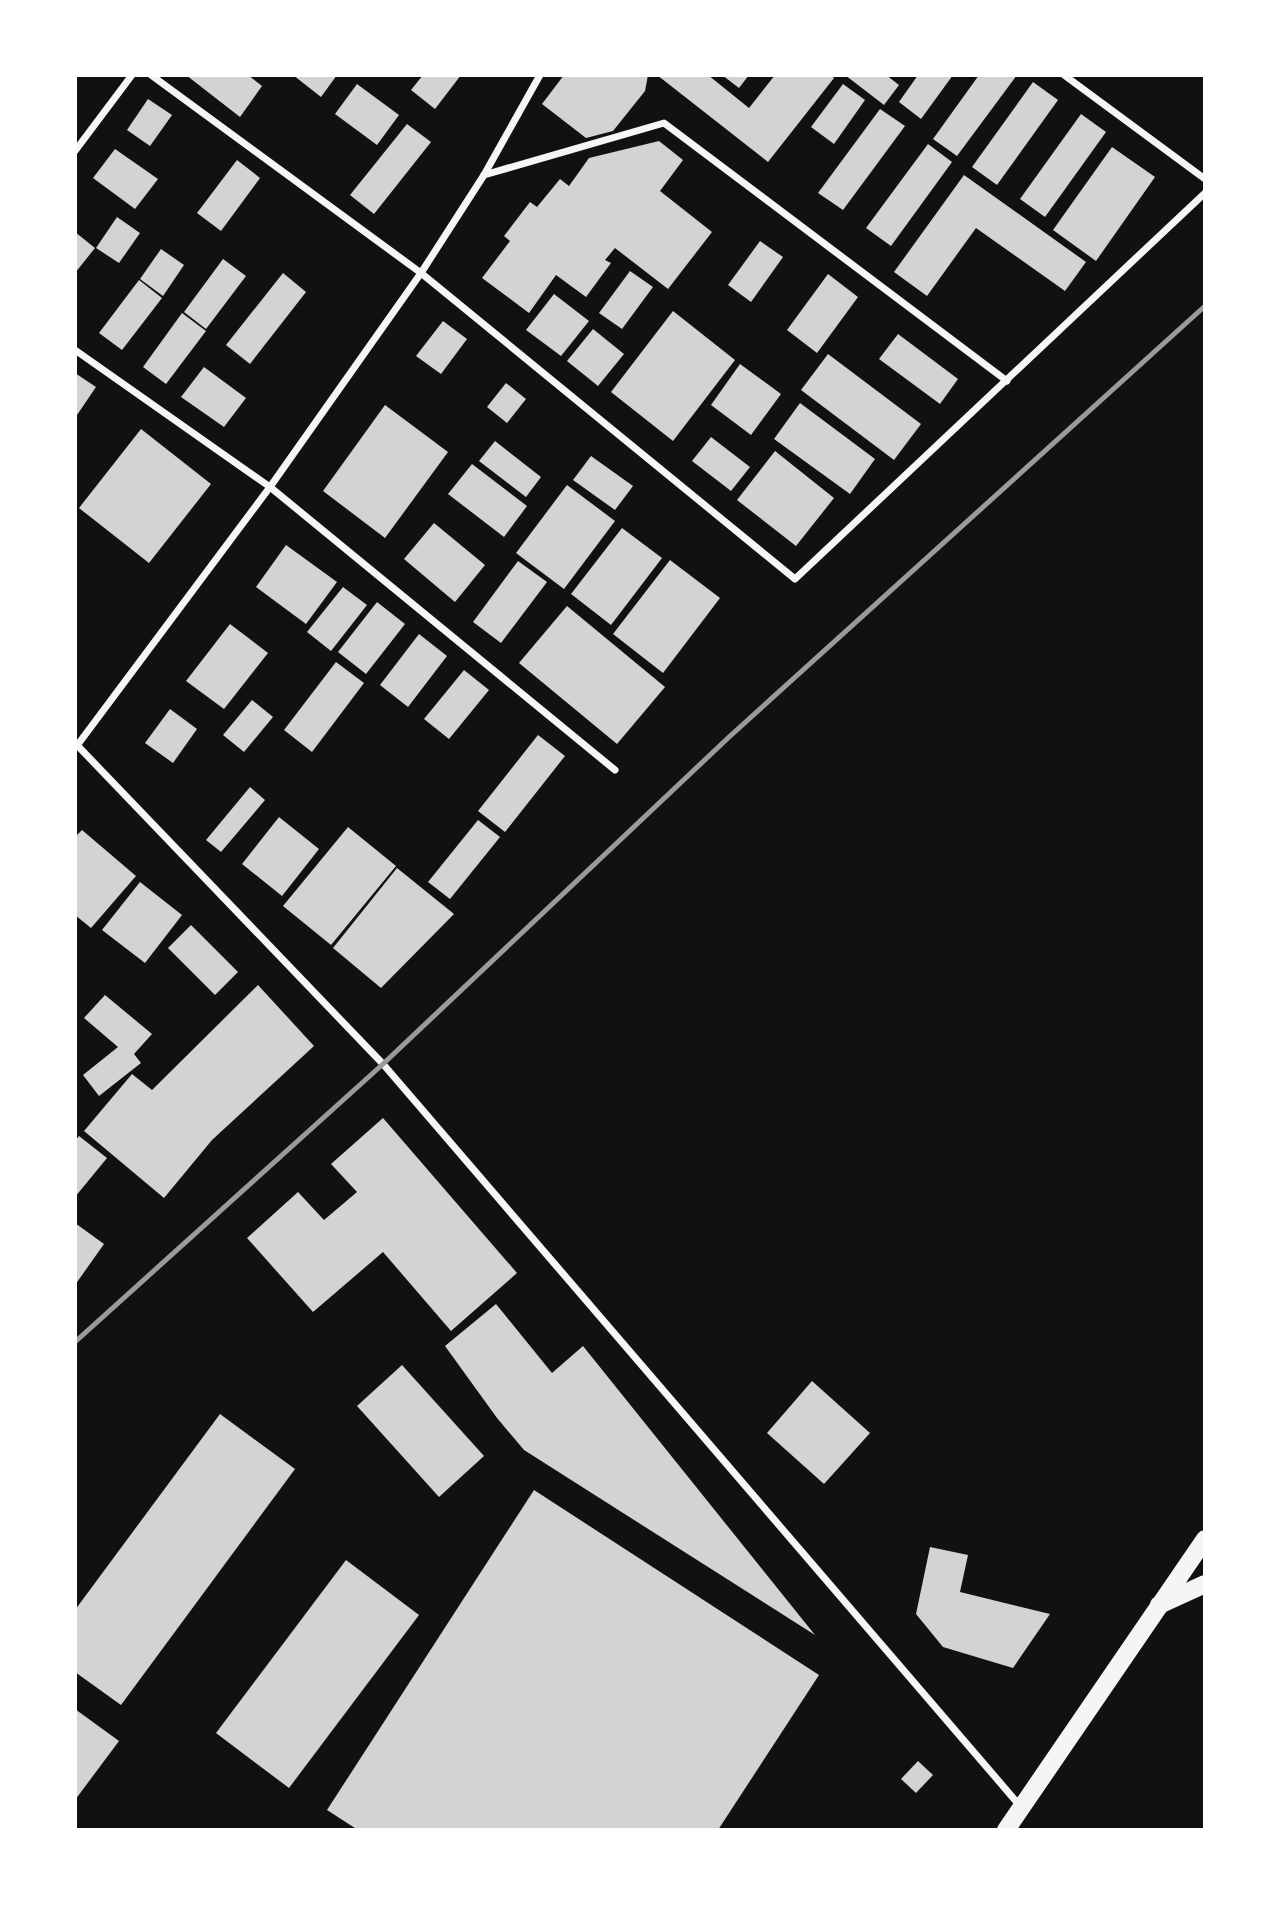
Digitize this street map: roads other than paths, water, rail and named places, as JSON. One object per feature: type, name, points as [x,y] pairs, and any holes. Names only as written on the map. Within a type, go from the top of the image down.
[{"type":"main road","points":[[1006,1830],[1205,1539]]},
{"type":"main road","points":[[1158,1605],[1205,1584]]},
{"type":"main road","points":[[1158,1605],[1205,1598]]},
{"type":"street","points":[[75,151],[132,75]]},
{"type":"street","points":[[151,75],[421,272],[795,579],[1205,193]]},
{"type":"street","points":[[540,75],[484,174],[421,272],[270,487],[76,745],[383,1064],[1021,1808]]},
{"type":"street","points":[[1064,75],[1205,179]]},
{"type":"street","points":[[484,174],[664,123],[1007,381]]},
{"type":"street","points":[[75,349],[270,487],[615,770]]},
{"type":"railway","points":[[75,1342],[383,1064],[728,738],[1205,306]]}]
